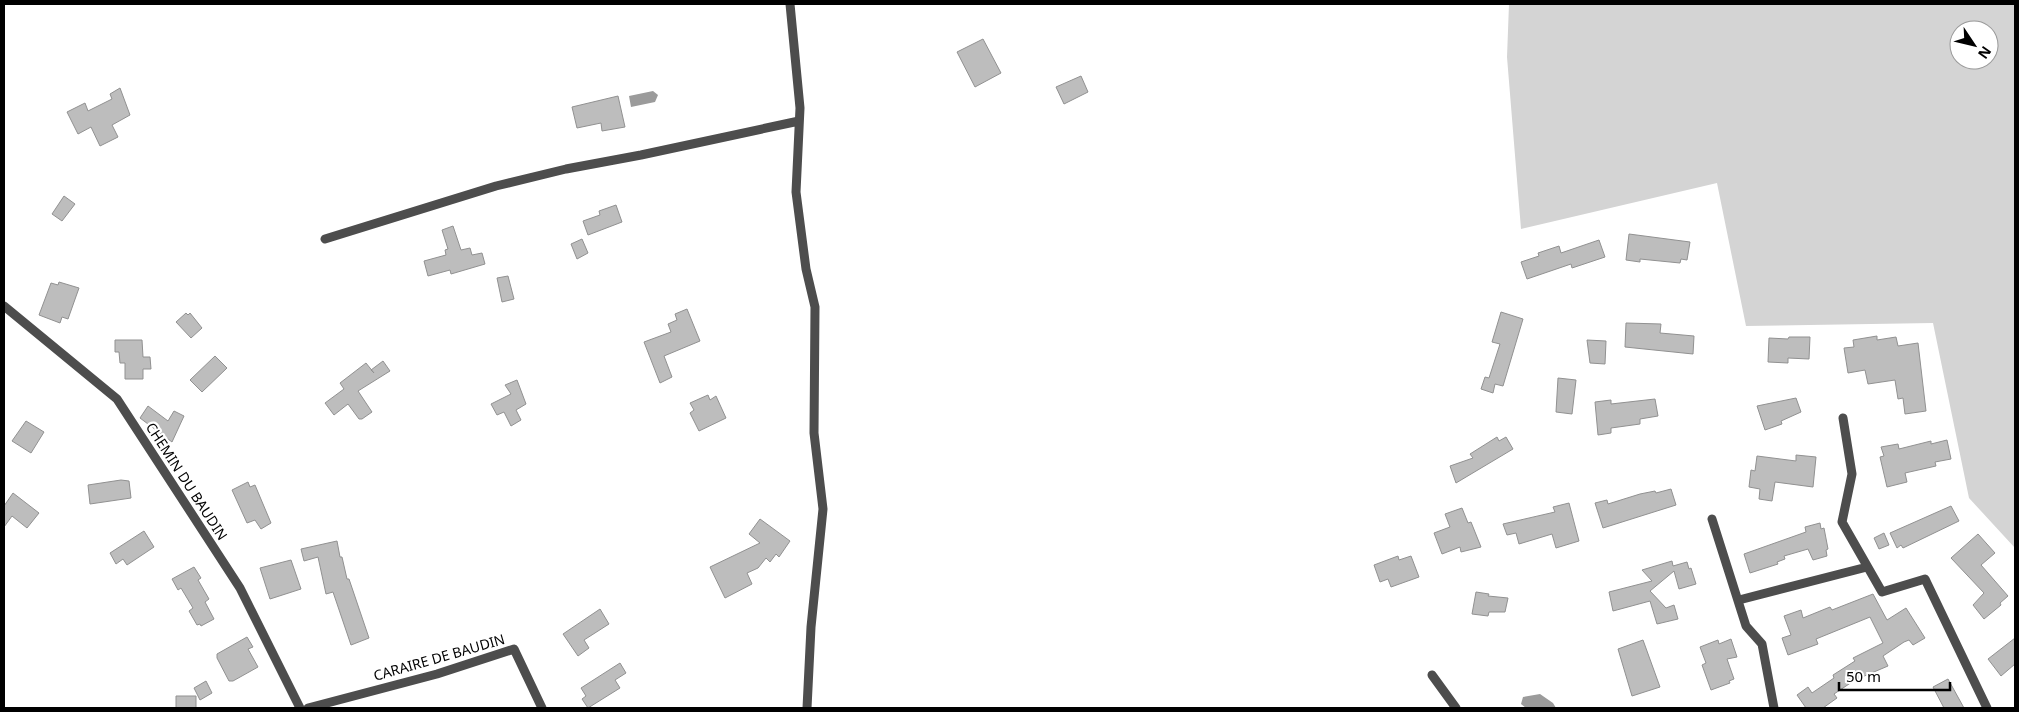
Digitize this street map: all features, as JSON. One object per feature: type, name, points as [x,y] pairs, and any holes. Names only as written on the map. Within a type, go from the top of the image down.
[{"type":"street","points":[[790,4],[799,120],[796,192],[806,269],[816,307],[814,433],[823,509],[811,627],[807,708]]},
{"type":"street","points":[[325,239],[496,186],[566,169],[642,155],[799,120]]},
{"type":"street","name":"CHEMIN DU BAUDIN","points":[[4,306],[117,399],[240,588],[300,708]]},
{"type":"street","points":[[1843,418],[1852,474],[1842,522],[1882,592],[1925,579],[1987,708]]},
{"type":"street","points":[[1712,519],[1746,626],[1762,644],[1774,708]]},
{"type":"street","points":[[1739,600],[1867,567]]},
{"type":"street","name":"CARAIRE DE BAUDIN","points":[[308,708],[437,674],[514,649],[542,708]]},
{"type":"street","points":[[1432,675],[1456,708]]},
{"type":"shaded area","points":[[1509,4],[2015,4],[2015,548],[1969,498],[1933,323],[1746,326],[1717,183],[1521,229],[1507,57]]},
{"type":"shaded area","points":[[653,91],[658,95],[655,102],[631,107],[629,96]]},
{"type":"shaded area","points":[[1540,694],[1553,703],[1556,708],[1526,708],[1521,704],[1523,697]]},
{"type":"building","points":[[983,39],[1001,73],[975,87],[957,52]]},
{"type":"building","points":[[1081,76],[1088,92],[1064,104],[1056,87]]},
{"type":"building","points":[[120,88],[130,115],[112,125],[118,137],[100,146],[91,127],[78,134],[67,112],[85,103],[88,111],[112,99],[110,94]]},
{"type":"building","points":[[618,96],[625,127],[602,131],[601,123],[577,128],[572,107]]},
{"type":"building","points":[[64,196],[75,204],[62,221],[52,214]]},
{"type":"building","points":[[616,205],[622,222],[588,235],[583,221],[600,215],[599,211]]},
{"type":"building","points":[[453,226],[461,250],[470,248],[472,255],[482,253],[485,264],[451,274],[450,270],[428,276],[424,261],[446,255],[445,250],[448,249],[442,230]]},
{"type":"building","points":[[1629,234],[1690,242],[1687,260],[1681,259],[1680,263],[1640,259],[1640,262],[1626,260]]},
{"type":"building","points":[[582,239],[588,253],[577,259],[571,244]]},
{"type":"building","points":[[1599,240],[1605,257],[1572,268],[1571,264],[1527,279],[1521,262],[1539,256],[1538,253],[1559,246],[1561,253]]},
{"type":"building","points":[[508,276],[514,299],[502,302],[497,278]]},
{"type":"building","points":[[59,282],[79,288],[68,319],[62,317],[60,323],[39,315],[51,283],[58,285]]},
{"type":"building","points":[[687,309],[700,341],[664,356],[672,377],[660,383],[644,342],[671,332],[668,324],[677,320],[675,314]]},
{"type":"building","points":[[1501,312],[1523,319],[1503,386],[1495,384],[1493,393],[1481,389],[1485,377],[1489,378],[1500,344],[1492,342]]},
{"type":"building","points":[[186,313],[188,315],[190,313],[202,328],[191,338],[176,322]]},
{"type":"building","points":[[1626,323],[1661,324],[1660,333],[1694,336],[1693,354],[1625,347]]},
{"type":"building","points":[[1877,336],[1877,340],[1896,337],[1898,346],[1918,343],[1926,411],[1905,414],[1903,398],[1898,399],[1895,380],[1868,384],[1865,370],[1848,373],[1844,348],[1854,347],[1853,340]]},
{"type":"building","points":[[1789,337],[1810,337],[1809,359],[1788,358],[1788,363],[1768,362],[1769,338],[1788,339]]},
{"type":"building","points":[[115,340],[142,340],[143,357],[150,357],[151,369],[143,369],[143,379],[125,379],[125,363],[120,363],[119,352],[115,352]]},
{"type":"building","points":[[1587,340],[1606,341],[1605,364],[1590,363]]},
{"type":"building","points":[[215,356],[227,368],[202,392],[190,380]]},
{"type":"building","points":[[383,361],[390,371],[358,391],[372,412],[359,419],[348,404],[334,415],[325,403],[344,389],[340,383],[366,363],[371,370]]},
{"type":"building","points":[[1558,378],[1576,380],[1572,414],[1556,412]]},
{"type":"building","points":[[517,380],[526,404],[516,410],[521,420],[511,426],[504,412],[497,415],[491,404],[511,394],[505,385]]},
{"type":"building","points":[[708,395],[710,400],[716,396],[726,418],[699,431],[690,413],[694,410],[690,403]]},
{"type":"building","points":[[1796,398],[1801,412],[1781,421],[1782,424],[1765,430],[1757,406]]},
{"type":"building","points":[[1655,399],[1658,416],[1640,419],[1640,424],[1611,428],[1611,433],[1598,435],[1595,402],[1611,400],[1611,404]]},
{"type":"building","points":[[148,406],[168,421],[174,411],[184,416],[172,442],[140,418]]},
{"type":"building","points":[[26,421],[44,432],[31,453],[12,441]]},
{"type":"building","points":[[1497,437],[1499,441],[1506,437],[1513,449],[1456,483],[1450,466],[1473,458],[1470,454]]},
{"type":"building","points":[[1947,440],[1951,459],[1935,462],[1936,466],[1905,473],[1907,482],[1887,487],[1880,457],[1884,456],[1881,447],[1898,444],[1899,449],[1931,441],[1931,444]]},
{"type":"building","points":[[1796,455],[1816,457],[1813,487],[1775,482],[1772,501],[1759,499],[1760,489],[1749,487],[1751,470],[1755,471],[1757,456],[1796,461]]},
{"type":"building","points":[[121,480],[129,481],[131,498],[90,504],[88,485]]},
{"type":"building","points":[[248,482],[250,487],[255,485],[271,523],[261,529],[255,520],[247,523],[232,490]]},
{"type":"building","points":[[1671,489],[1676,505],[1603,528],[1595,503],[1607,500],[1608,504],[1640,494],[1655,491],[1656,493]]},
{"type":"building","points":[[13,493],[39,513],[27,528],[12,516],[4,527],[4,506]]},
{"type":"building","points":[[1569,503],[1579,541],[1556,548],[1552,534],[1519,544],[1516,533],[1507,535],[1503,524],[1555,512],[1553,507]]},
{"type":"building","points":[[1951,506],[1959,521],[1903,548],[1901,545],[1897,548],[1890,533]]},
{"type":"building","points":[[1462,508],[1468,523],[1471,522],[1481,547],[1461,552],[1460,547],[1442,554],[1434,533],[1450,527],[1445,514]]},
{"type":"building","points":[[760,519],[790,541],[779,557],[776,554],[770,562],[766,558],[758,568],[747,573],[752,584],[725,598],[710,567],[760,543],[749,534]]},
{"type":"building","points":[[1820,523],[1821,529],[1824,528],[1828,549],[1826,550],[1827,556],[1813,560],[1808,549],[1784,556],[1785,559],[1777,562],[1778,564],[1750,573],[1744,554],[1806,532],[1805,527]]},
{"type":"building","points":[[144,531],[154,547],[127,565],[123,559],[116,564],[110,553]]},
{"type":"building","points":[[1884,533],[1889,545],[1879,549],[1874,538]]},
{"type":"building","points":[[1978,534],[1995,553],[1981,565],[2008,596],[2000,603],[2001,605],[1984,619],[1973,605],[1984,593],[1951,558]]},
{"type":"building","points":[[337,541],[347,579],[349,579],[369,638],[351,645],[333,592],[326,594],[318,557],[304,561],[301,549]]},
{"type":"building","points":[[1398,556],[1399,560],[1411,556],[1419,577],[1391,587],[1388,579],[1380,582],[1374,565]]},
{"type":"building","points":[[291,560],[301,589],[270,599],[260,568]]},
{"type":"building","points":[[1672,561],[1673,566],[1687,562],[1696,584],[1679,589],[1674,571],[1650,591],[1666,608],[1674,605],[1678,619],[1657,624],[1650,601],[1613,611],[1609,592],[1652,581],[1642,570]]},
{"type":"building","points":[[194,567],[201,578],[198,580],[209,599],[205,602],[214,619],[201,626],[200,624],[197,625],[189,611],[193,608],[181,588],[178,590],[172,579]]},
{"type":"building","points":[[1476,592],[1489,594],[1488,596],[1508,598],[1505,612],[1489,612],[1488,616],[1472,614]]},
{"type":"building","points":[[1873,594],[1887,620],[1906,608],[1925,638],[1913,645],[1909,640],[1904,642],[1883,656],[1888,666],[1855,680],[1834,694],[1837,698],[1823,708],[1806,708],[1797,695],[1808,687],[1812,693],[1834,678],[1833,675],[1855,661],[1853,658],[1883,643],[1870,617],[1816,639],[1818,644],[1788,655],[1782,638],[1791,635],[1784,616],[1801,610],[1803,618],[1830,607],[1832,610]]},
{"type":"building","points":[[600,609],[609,624],[584,640],[589,648],[578,656],[563,634]]},
{"type":"building","points":[[247,637],[253,647],[248,649],[258,667],[233,681],[229,681],[217,658],[217,654]]},
{"type":"building","points":[[2015,638],[2015,664],[2001,676],[1988,659]]},
{"type":"building","points":[[1731,639],[1737,657],[1727,659],[1734,679],[1729,681],[1730,683],[1711,690],[1702,665],[1706,663],[1700,647],[1718,640],[1719,644]]},
{"type":"building","points":[[1643,640],[1660,687],[1632,696],[1618,649]]},
{"type":"building","points":[[620,663],[626,673],[615,680],[620,688],[588,708],[582,699],[586,696],[581,688]]},
{"type":"building","points":[[1948,679],[1964,708],[1944,708],[1933,687]]},
{"type":"building","points":[[206,681],[212,693],[200,700],[194,688]]},
{"type":"building","points":[[176,696],[196,696],[196,708],[176,708]]}]
